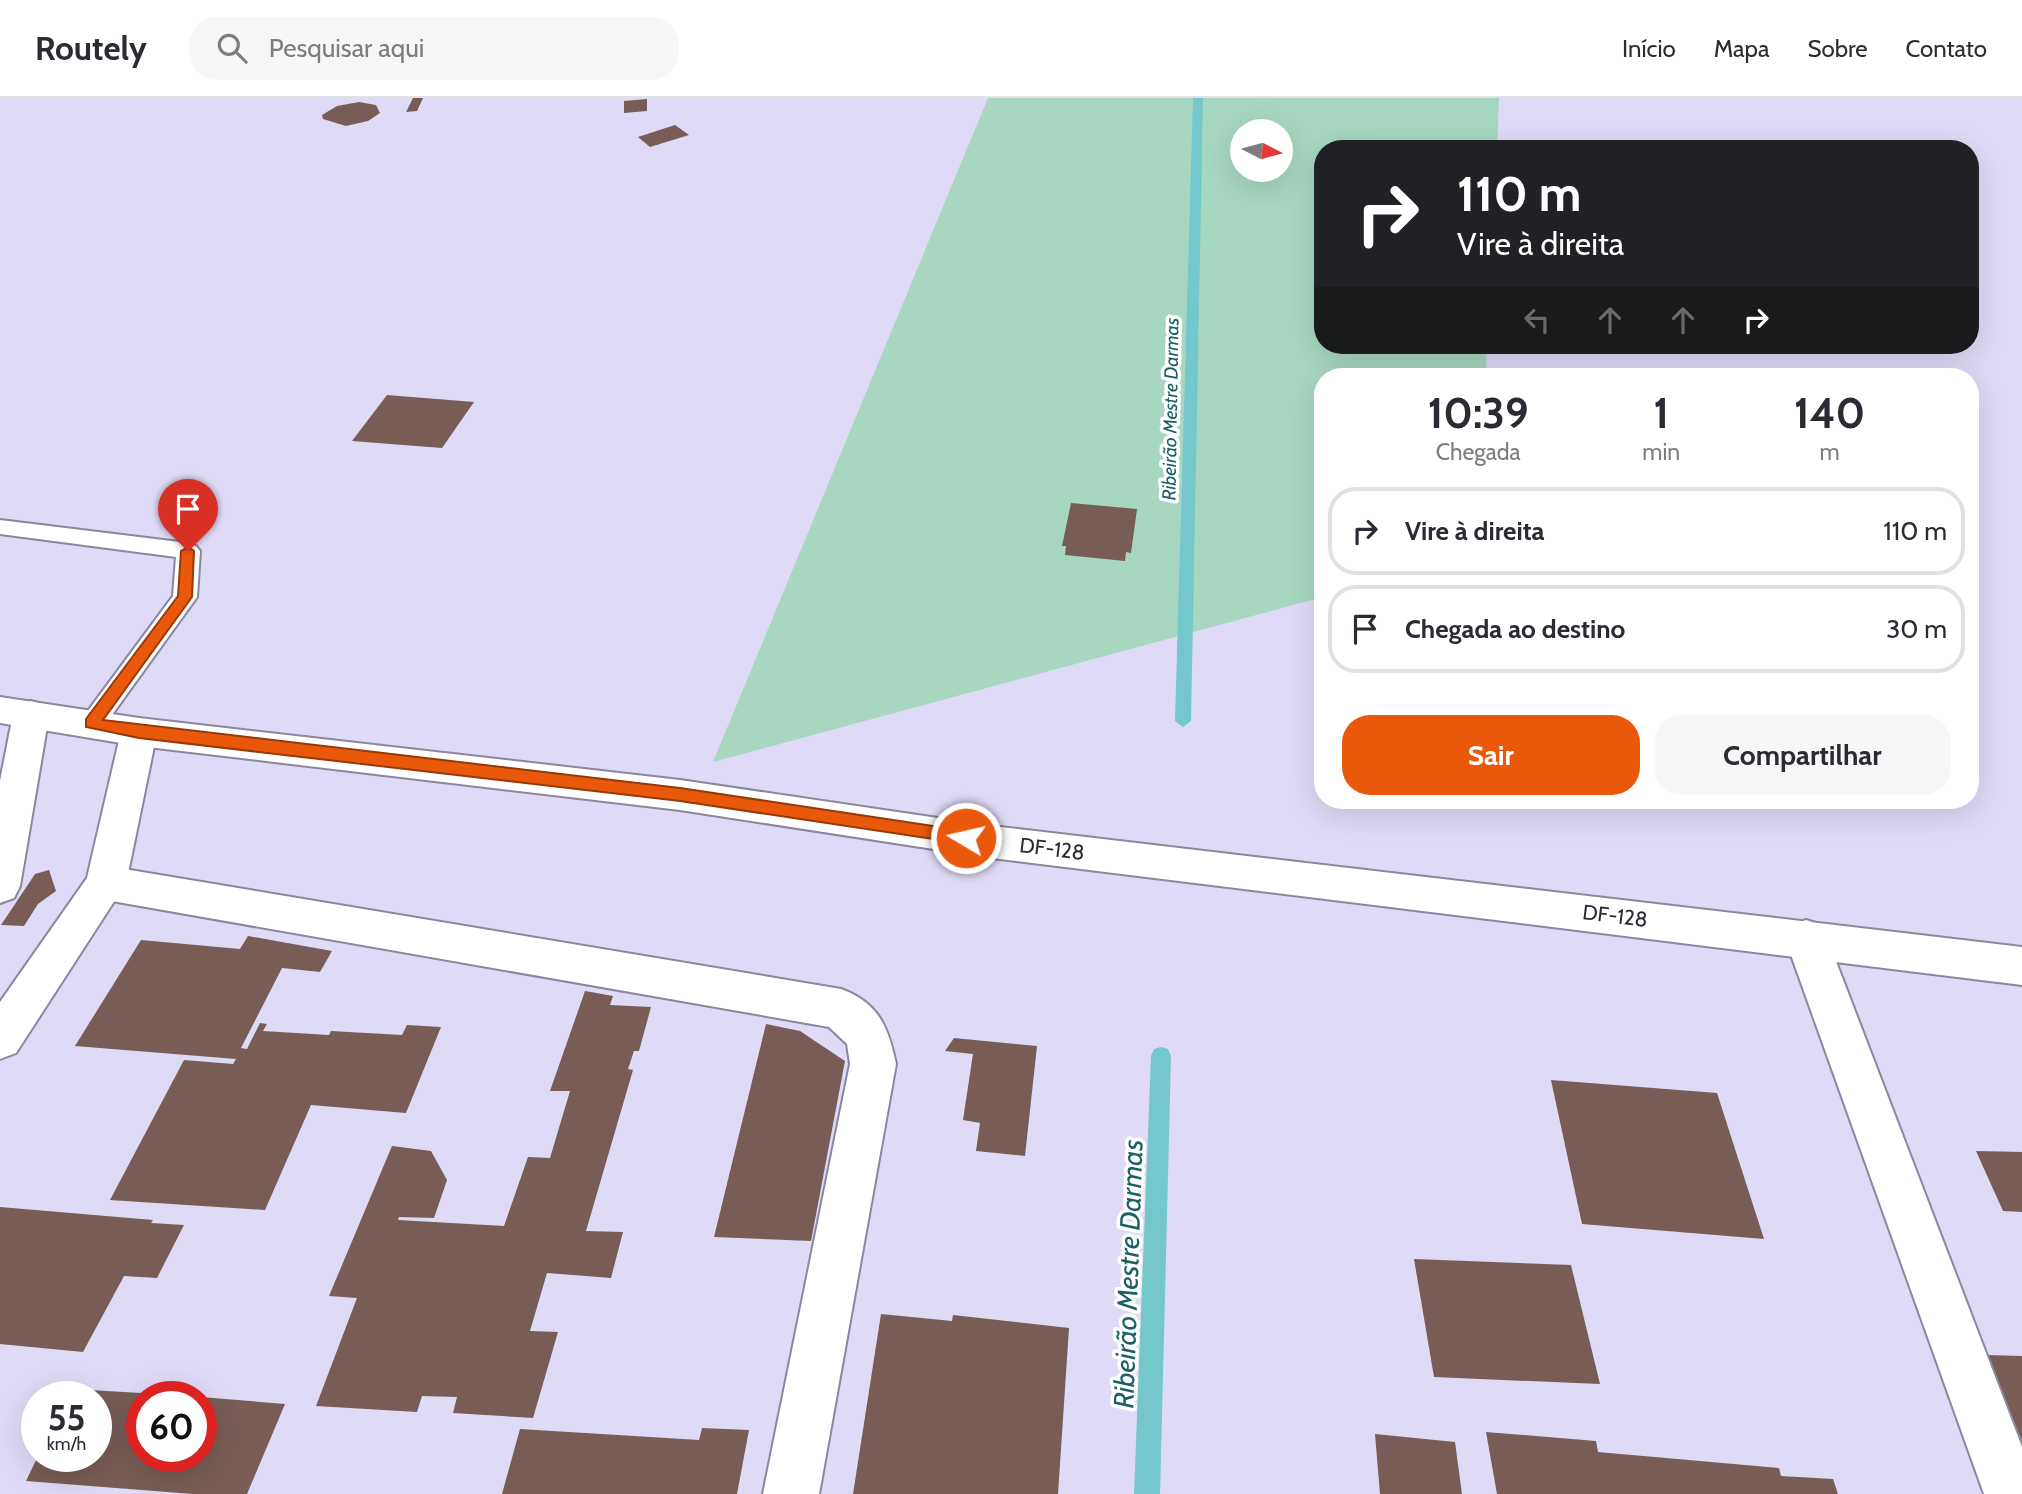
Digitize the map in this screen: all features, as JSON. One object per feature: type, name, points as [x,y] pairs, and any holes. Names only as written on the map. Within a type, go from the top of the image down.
[{"type":"street","name":"DF-128","points":[[15,713],[139,732],[680,795],[992,842],[2022,966]]},
{"type":"street","points":[[0,886],[15,713]]},
{"type":"street","points":[[0,1039],[106,883],[139,732]]},
{"type":"street","points":[[106,883],[841,1009],[867,1034],[873,1064],[791,1494]]},
{"type":"street","points":[[1806,938],[2012,1494]]},
{"type":"lane","points":[[0,527],[188,551],[185,597],[92,723]]},
{"type":"green space","points":[[988,98],[1499,98],[1497,140],[1314,140],[1314,354],[1487,354],[1486,368],[1314,368],[1314,599],[713,762]]},
{"type":"building","points":[[413,98],[423,98],[417,111],[406,112]]},
{"type":"building","points":[[647,99],[647,111],[624,113],[624,101]]},
{"type":"building","points":[[359,102],[376,105],[380,113],[368,121],[346,126],[323,119],[322,115],[337,106]]},
{"type":"building","points":[[675,125],[689,135],[650,147],[638,137]]},
{"type":"building","points":[[387,395],[474,402],[442,448],[352,441]]},
{"type":"building","points":[[1071,503],[1137,509],[1131,553],[1126,552],[1125,561],[1065,555],[1066,546],[1062,546]]},
{"type":"building","points":[[49,870],[56,891],[38,904],[24,926],[1,925],[35,874]]},
{"type":"building","points":[[248,936],[332,951],[320,972],[282,968],[241,1048],[247,1049],[260,1023],[267,1024],[263,1031],[329,1035],[331,1031],[402,1035],[407,1025],[441,1027],[406,1113],[311,1105],[265,1210],[110,1200],[184,1060],[233,1064],[236,1059],[75,1046],[141,940],[240,949]]},
{"type":"building","points":[[585,991],[613,996],[610,1005],[651,1007],[639,1051],[634,1051],[628,1069],[633,1070],[586,1231],[623,1232],[611,1278],[547,1273],[530,1331],[558,1332],[533,1418],[453,1413],[457,1397],[422,1396],[417,1412],[316,1406],[357,1298],[329,1296],[392,1146],[431,1151],[447,1180],[434,1218],[399,1217],[398,1220],[504,1226],[528,1157],[550,1158],[570,1091],[550,1091]]},
{"type":"building","points":[[766,1024],[800,1031],[845,1061],[811,1241],[714,1237]]},
{"type":"building","points":[[954,1038],[1037,1046],[1025,1156],[976,1151],[980,1123],[963,1120],[973,1054],[945,1051]]},
{"type":"building","points":[[1551,1080],[1717,1093],[1764,1239],[1582,1224]]},
{"type":"building","points":[[1976,1151],[2022,1152],[2022,1212],[2003,1211]]},
{"type":"building","points":[[0,1207],[184,1225],[157,1278],[124,1276],[83,1352],[0,1344]]},
{"type":"building","points":[[1414,1259],[1571,1265],[1600,1384],[1434,1377]]},
{"type":"building","points":[[881,1314],[952,1321],[953,1315],[1069,1328],[1058,1494],[853,1494]]},
{"type":"building","points":[[1986,1355],[2022,1356],[2022,1441]]},
{"type":"building","points":[[112,1391],[126,1392],[126,1472],[217,1472],[217,1398],[285,1404],[247,1494],[193,1494],[26,1481],[30,1472],[112,1472]]},
{"type":"building","points":[[702,1428],[749,1430],[737,1494],[502,1494],[520,1429],[699,1440]]},
{"type":"building","points":[[1486,1432],[1596,1441],[1598,1452],[1779,1468],[1781,1476],[1833,1479],[1838,1494],[1497,1494]]},
{"type":"building","points":[[1375,1434],[1455,1442],[1462,1494],[1380,1494]]},
{"type":"waterway","name":"Ribeirão Mestre Darmas","points":[[1183,721],[1198,98]]},
{"type":"waterway","name":"Ribeirão Mestre Darmas","points":[[1147,1494],[1161,1056]]},
{"type":"route","points":[[188,551],[185,597],[92,723],[139,732],[680,795],[966,838]]}]
